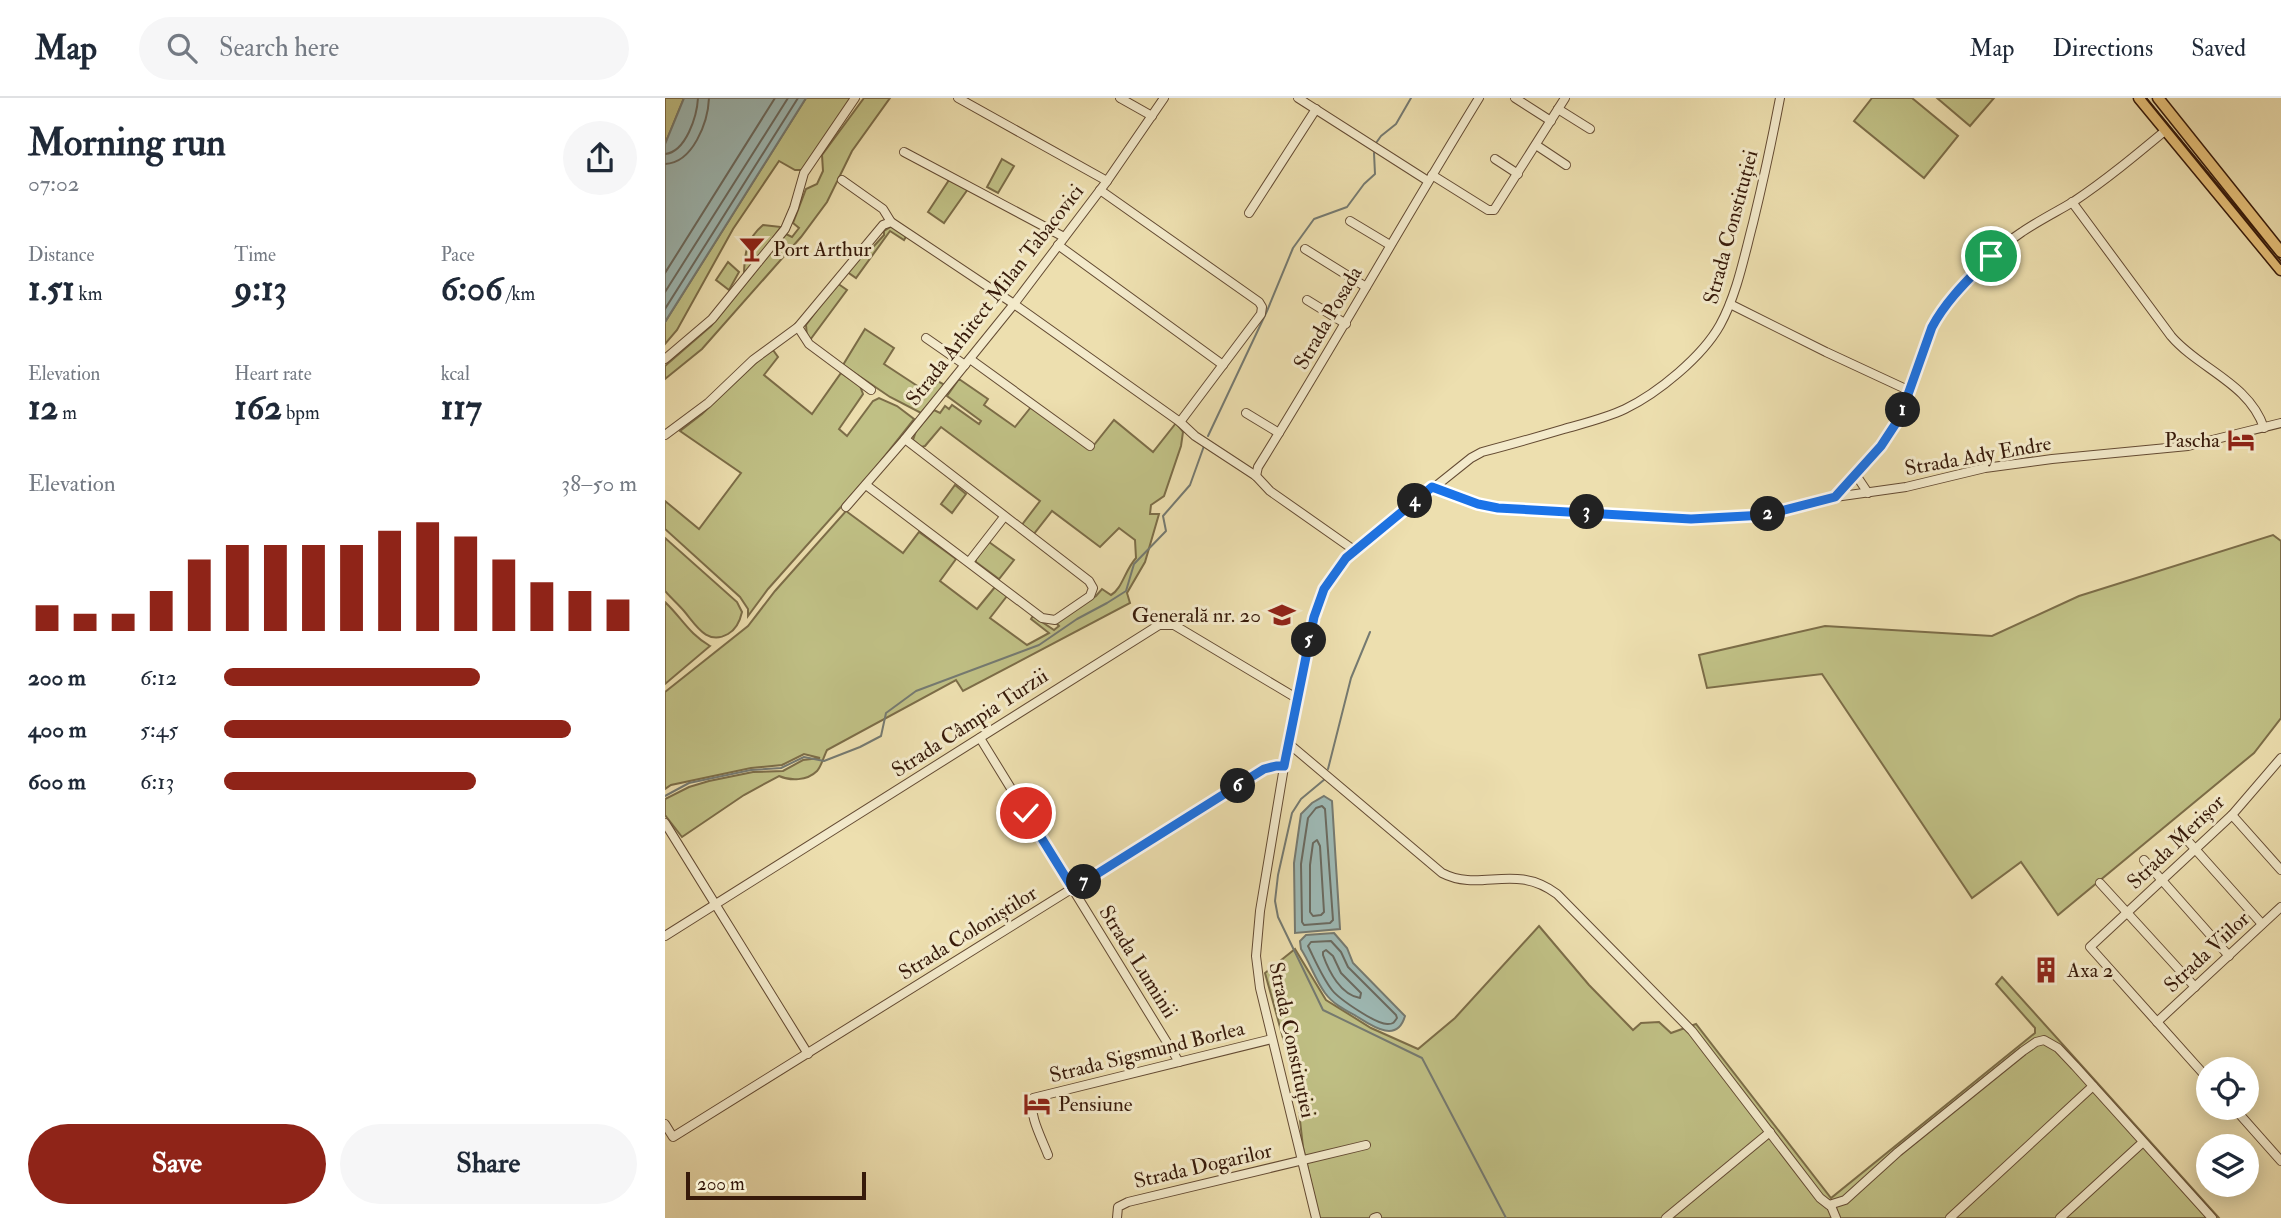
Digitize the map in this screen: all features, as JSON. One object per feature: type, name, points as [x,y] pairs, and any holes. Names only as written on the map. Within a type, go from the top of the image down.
[{"type":"main road","points":[[2140,98],[2281,270]]},
{"type":"main road","points":[[2160,99],[2281,252]]},
{"type":"street","points":[[665,359],[712,319],[785,229],[795,208],[804,173],[855,98]]},
{"type":"street","points":[[958,98],[1107,180]]},
{"type":"street","points":[[1119,98],[1152,116]]},
{"type":"street","name":"Strada Arhitect Milan Tabacovici","points":[[846,507],[1014,304],[1100,190],[1164,98]]},
{"type":"street","points":[[1298,98],[1488,210],[1494,210],[1497,206],[1565,98]]},
{"type":"street","name":"Strada Posada","points":[[1256,476],[1258,467],[1479,98]]},
{"type":"street","points":[[1515,98],[1551,121]]},
{"type":"street","name":"Strada Constituției","points":[[1316,1218],[1259,988],[1256,956],[1260,911],[1284,766],[1319,601],[1331,578],[1355,550],[1461,464],[1482,452],[1622,410],[1673,376],[1707,343],[1720,326],[1730,303],[1750,236],[1780,98]]},
{"type":"street","points":[[1248,213],[1316,109]]},
{"type":"street","points":[[1558,109],[1590,129]]},
{"type":"street","points":[[1835,497],[1891,432],[1900,417],[1932,327],[1944,306],[2008,241],[2073,202],[2167,130]]},
{"type":"street","points":[[1536,145],[1566,164]]},
{"type":"street","points":[[904,152],[1064,237]]},
{"type":"street","points":[[1495,159],[1518,174]]},
{"type":"street","points":[[842,180],[883,209],[887,224],[1014,304],[1180,422],[1195,436],[1256,476],[1269,491],[1355,550]]},
{"type":"street","points":[[1100,190],[1259,302],[1262,307],[1261,314],[1180,422]]},
{"type":"street","points":[[2073,202],[2171,336],[2189,355],[2221,374],[2253,405],[2264,428]]},
{"type":"street","points":[[1350,221],[1390,245]]},
{"type":"street","points":[[665,435],[708,403],[753,360],[797,327],[887,224]]},
{"type":"street","points":[[1058,245],[1223,365]]},
{"type":"street","points":[[1305,249],[1366,287]]},
{"type":"street","points":[[1307,300],[1346,324]]},
{"type":"street","points":[[1730,303],[1910,391]]},
{"type":"street","points":[[797,327],[809,344],[871,390]]},
{"type":"street","points":[[926,338],[967,362],[1090,446]]},
{"type":"street","points":[[1245,412],[1279,433]]},
{"type":"street","name":"Strada Ady Endre","points":[[1432,487],[1478,504],[1498,508],[1691,519],[1765,515],[1835,497],[1918,484],[1985,468],[2188,446],[2281,423]]},
{"type":"street","points":[[866,485],[1046,620],[1055,620],[1090,596],[1093,588],[1089,582],[905,439]]},
{"type":"street","points":[[1856,475],[1868,493]]},
{"type":"street","points":[[969,562],[1004,517]]},
{"type":"street","name":"Strada Câmpia Turzii","points":[[665,936],[1159,625],[1174,625],[1298,699]]},
{"type":"street","name":"Strada Luminii","points":[[979,738],[1179,1062]]},
{"type":"street","points":[[1288,744],[1442,873],[1467,881],[1509,877],[1522,879],[1548,887],[1557,894],[1692,1031],[1820,1198],[1831,1206],[1836,1218]]},
{"type":"street","name":"Strada Merișor","points":[[2157,1023],[2089,947],[2232,815],[2281,758]]},
{"type":"street","name":"Strada Coloniștilor","points":[[665,1124],[673,1137],[1264,769],[1284,766]]},
{"type":"street","points":[[2232,815],[2281,870]]},
{"type":"street","points":[[665,823],[808,1054]]},
{"type":"street","points":[[2179,831],[2262,924]]},
{"type":"street","points":[[2144,860],[2229,956]]},
{"type":"street","points":[[2100,883],[2195,987]]},
{"type":"street","name":"Strada Viilor","points":[[2157,1023],[2281,907]]},
{"type":"street","points":[[2157,1023],[2196,1066]]},
{"type":"street","name":"Strada Sigsmund Borlea","points":[[1048,1155],[1031,1100],[1038,1096],[1272,1039]]},
{"type":"street","points":[[1831,1206],[1845,1200],[1898,1152],[2036,1042],[2044,1040],[2051,1042],[2093,1086],[2212,1218]]},
{"type":"street","points":[[1950,1218],[2093,1086]]},
{"type":"street","points":[[2245,1120],[2281,1161]]},
{"type":"street","points":[[1667,1218],[1770,1132]]},
{"type":"street","points":[[2060,1218],[2142,1143]]},
{"type":"street","name":"Strada Dogarilor","points":[[1117,1215],[1120,1205],[1128,1202],[1366,1145]]},
{"type":"green space","points":[[665,98],[684,98],[665,144]]},
{"type":"green space","points":[[806,98],[853,98],[802,170],[795,170],[779,161],[733,229],[677,330],[665,344],[665,322]]},
{"type":"green space","points":[[864,98],[890,98],[852,151],[827,202],[801,237],[702,349],[665,379],[665,366],[711,326],[786,234],[792,237],[799,228],[793,223],[806,189],[817,184],[823,171],[822,155]]},
{"type":"green space","points":[[1872,98],[1912,98],[1958,136],[1924,178],[1854,121]]},
{"type":"green space","points":[[1937,98],[1994,98],[1970,126]]},
{"type":"green space","points":[[1002,159],[1014,166],[998,193],[987,187]]},
{"type":"green space","points":[[949,180],[968,189],[944,223],[928,212]]},
{"type":"green space","points":[[763,225],[781,227],[744,277],[747,248]]},
{"type":"green space","points":[[892,226],[907,235],[904,240],[890,231],[856,278],[846,271],[860,256],[863,258],[884,235],[884,231]]},
{"type":"green space","points":[[728,262],[739,272],[729,290],[716,280]]},
{"type":"green space","points":[[837,283],[847,290],[810,340],[807,337],[806,325]]},
{"type":"green space","points":[[865,329],[894,348],[884,364],[919,387],[928,376],[945,385],[921,413],[890,397],[843,365]]},
{"type":"green space","points":[[773,350],[778,357],[764,375],[812,414],[841,373],[860,386],[863,394],[839,429],[847,436],[873,401],[879,398],[897,406],[914,419],[872,472],[768,589],[748,616],[748,609],[740,597],[665,529],[665,501],[699,529],[741,473],[680,431]]},
{"type":"green space","points":[[959,379],[988,399],[984,405],[1015,427],[1031,407],[1090,450],[1114,420],[1153,452],[1176,423],[1183,432],[1164,496],[1151,505],[1150,514],[1159,514],[1145,562],[1127,593],[1130,603],[963,691],[956,680],[827,750],[820,767],[808,777],[788,779],[779,776],[744,795],[682,837],[665,815],[665,799],[709,781],[753,772],[783,771],[803,760],[820,758],[804,754],[782,765],[751,768],[671,785],[665,789],[665,692],[748,626],[775,591],[846,511],[903,553],[919,532],[956,559],[940,581],[977,609],[995,587],[1007,596],[990,618],[1027,645],[1049,633],[1031,619],[1033,616],[1054,630],[1059,626],[1055,622],[1096,596],[1102,589],[1111,595],[1121,584],[1136,558],[1135,540],[1119,528],[1100,547],[1052,511],[1033,535],[1021,526],[1040,501],[941,427],[925,446],[921,447],[913,440],[916,431],[934,410],[940,413],[945,406],[949,409],[952,405],[979,424],[981,421],[947,396]]},
{"type":"green space","points":[[955,485],[966,494],[952,513],[941,504]]},
{"type":"green space","points":[[2273,535],[2281,541],[2281,718],[2254,753],[2058,915],[2021,862],[1972,898],[1822,674],[1707,688],[1699,655],[1825,626],[1992,636],[2079,596]]},
{"type":"green space","points":[[665,538],[737,602],[742,612],[738,624],[731,632],[721,637],[708,636],[665,591]]},
{"type":"green space","points":[[989,542],[1014,560],[999,579],[976,562]]},
{"type":"green space","points":[[665,602],[691,631],[710,646],[665,684]]},
{"type":"green space","points":[[1539,926],[1589,985],[1633,1030],[1641,1023],[1659,1022],[1671,1033],[1696,1024],[1831,1198],[2035,1033],[2035,1028],[1996,984],[2002,977],[2196,1192],[2196,1197],[2200,1197],[2219,1218],[1319,1218],[1303,1147],[1296,1085],[1265,973],[1295,949],[1326,1000],[1371,1028],[1418,1049],[1455,1018]]},
{"type":"water","points":[[684,98],[806,98],[665,322],[665,144]]},
{"type":"water","points":[[1324,796],[1332,801],[1340,929],[1295,933],[1294,863],[1301,814]]},
{"type":"water","points":[[1334,933],[1347,948],[1353,963],[1405,1016],[1396,1029],[1383,1030],[1369,1024],[1335,1004],[1321,988],[1301,949],[1300,941],[1306,935]]},
{"type":"waterway","points":[[1376,143],[1396,124],[1411,98]]},
{"type":"waterway","points":[[1208,436],[1267,311],[1293,248],[1314,219],[1347,207],[1375,174],[1374,153]]},
{"type":"waterway","points":[[665,796],[689,783],[751,770],[781,768],[804,757],[824,761],[860,747],[881,736],[886,713],[916,691],[1039,645],[1126,591],[1134,564],[1166,531],[1163,516],[1190,485],[1204,446]]},
{"type":"waterway","points":[[1328,769],[1351,678],[1370,632]]},
{"type":"waterway","points":[[1325,779],[1301,799],[1292,813],[1278,875],[1275,901],[1278,917],[1323,1010],[1422,1058],[1506,1218]]},
{"type":"tram line","points":[[2146,98],[2281,264]]},
{"type":"place","name":"Port Arthur","points":[[752,249]]},
{"type":"place","name":"Pascha","points":[[2241,440]]},
{"type":"place","name":"Generală nr. 20","points":[[1282,615]]},
{"type":"place","name":"Axa 2","points":[[2046,970]]},
{"type":"place","name":"Pensiune","points":[[1037,1104]]},
{"type":"route","points":[[1026,813],[1073,889],[1264,769],[1284,766],[1314,617],[1324,589],[1346,558],[1432,487],[1478,504],[1498,508],[1691,519],[1765,515],[1835,497],[1881,446],[1900,417],[1932,327],[1944,306],[1991,256]]}]
